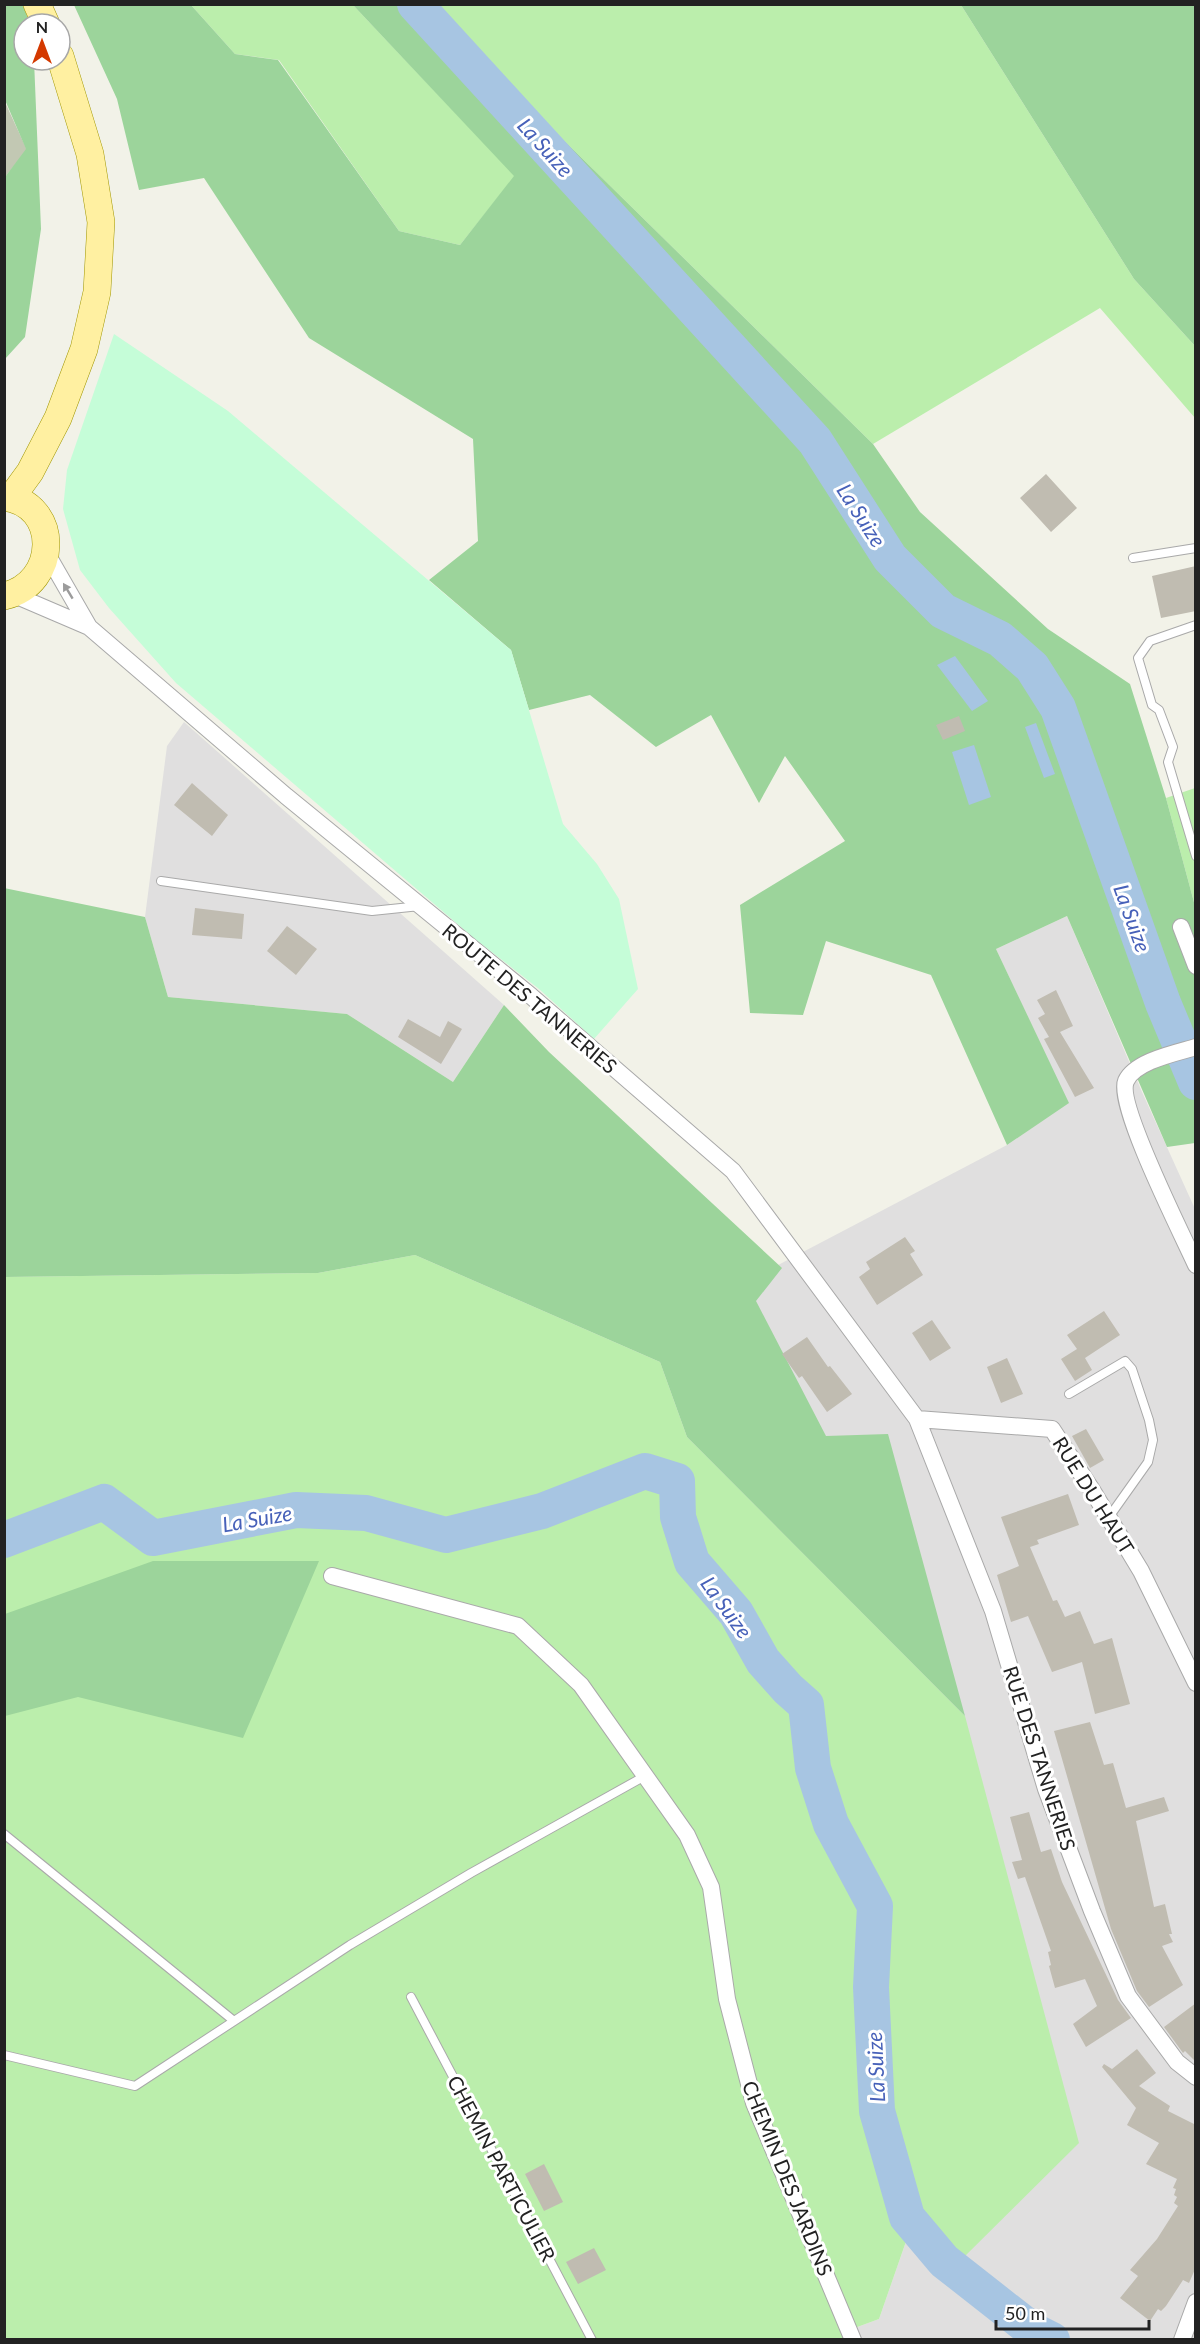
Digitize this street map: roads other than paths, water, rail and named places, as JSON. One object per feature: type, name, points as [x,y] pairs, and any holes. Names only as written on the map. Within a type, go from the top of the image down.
[{"type":"main road","points":[[8,595],[25,588],[35,579],[46,555],[47,540],[39,520],[24,504],[8,497],[30,472],[58,418],[84,349],[97,292],[101,222],[90,154],[65,72]]},
{"type":"street","name":"ROUTE DES TANNERIES","points":[[46,555],[89,627],[286,796],[531,996],[733,1171],[917,1419]]},
{"type":"street","name":"ROUTE DES TANNERIES","points":[[8,595],[89,627]]},
{"type":"street","points":[[1181,927],[1196,966]]},
{"type":"street","points":[[1196,1047],[1139,1067],[1131,1074],[1124,1091],[1133,1123],[1196,1265]]},
{"type":"street","name":"RUE DU HAUT","points":[[917,1419],[1052,1429],[1141,1571],[1196,1683]]},
{"type":"street","name":"RUE DES TANNERIES","points":[[917,1419],[993,1611],[1046,1789],[1092,1911],[1128,1996],[1177,2062],[1196,2077]]},
{"type":"street","name":"CHEMIN DES JARDINS","points":[[332,1576],[518,1626],[581,1685],[687,1834],[711,1887],[727,1999],[754,2103],[854,2340]]},
{"type":"street","points":[[1182,2340],[1196,2302]]},
{"type":"lane","points":[[1133,558],[1196,549]]},
{"type":"lane","points":[[1196,625],[1150,641],[1138,657],[1152,705],[1159,710],[1173,747],[1168,762],[1196,856]]},
{"type":"lane","points":[[161,881],[372,911],[420,906]]},
{"type":"lane","points":[[1069,1394],[1125,1361],[1132,1369],[1149,1420],[1153,1440],[1148,1462],[1108,1517]]},
{"type":"lane","points":[[4,2055],[135,2086],[350,1945],[471,1873],[645,1776]]},
{"type":"lane","points":[[4,1834],[234,2020]]},
{"type":"lane","name":"CHEMIN PARTICULIER","points":[[411,1997],[592,2340]]},
{"type":"water","points":[[955,656],[988,701],[972,711],[937,665]]},
{"type":"water","points":[[1036,723],[1055,774],[1044,778],[1025,727]]},
{"type":"water","points":[[974,745],[991,797],[969,805],[952,752]]},
{"type":"waterway","name":"La Suize","points":[[415,4],[815,441],[890,558],[943,611],[1000,639],[1032,667],[1058,708],[1163,1003],[1196,1082]]},
{"type":"waterway","name":"La Suize","points":[[4,1540],[104,1502],[153,1538],[296,1510],[366,1513],[446,1535],[542,1511],[645,1471],[677,1481],[678,1517],[692,1562],[736,1613],[763,1661],[806,1705],[813,1768],[831,1824],[875,1906],[871,1987],[877,2111],[907,2217],[944,2261],[1032,2330],[1052,2340]]}]
